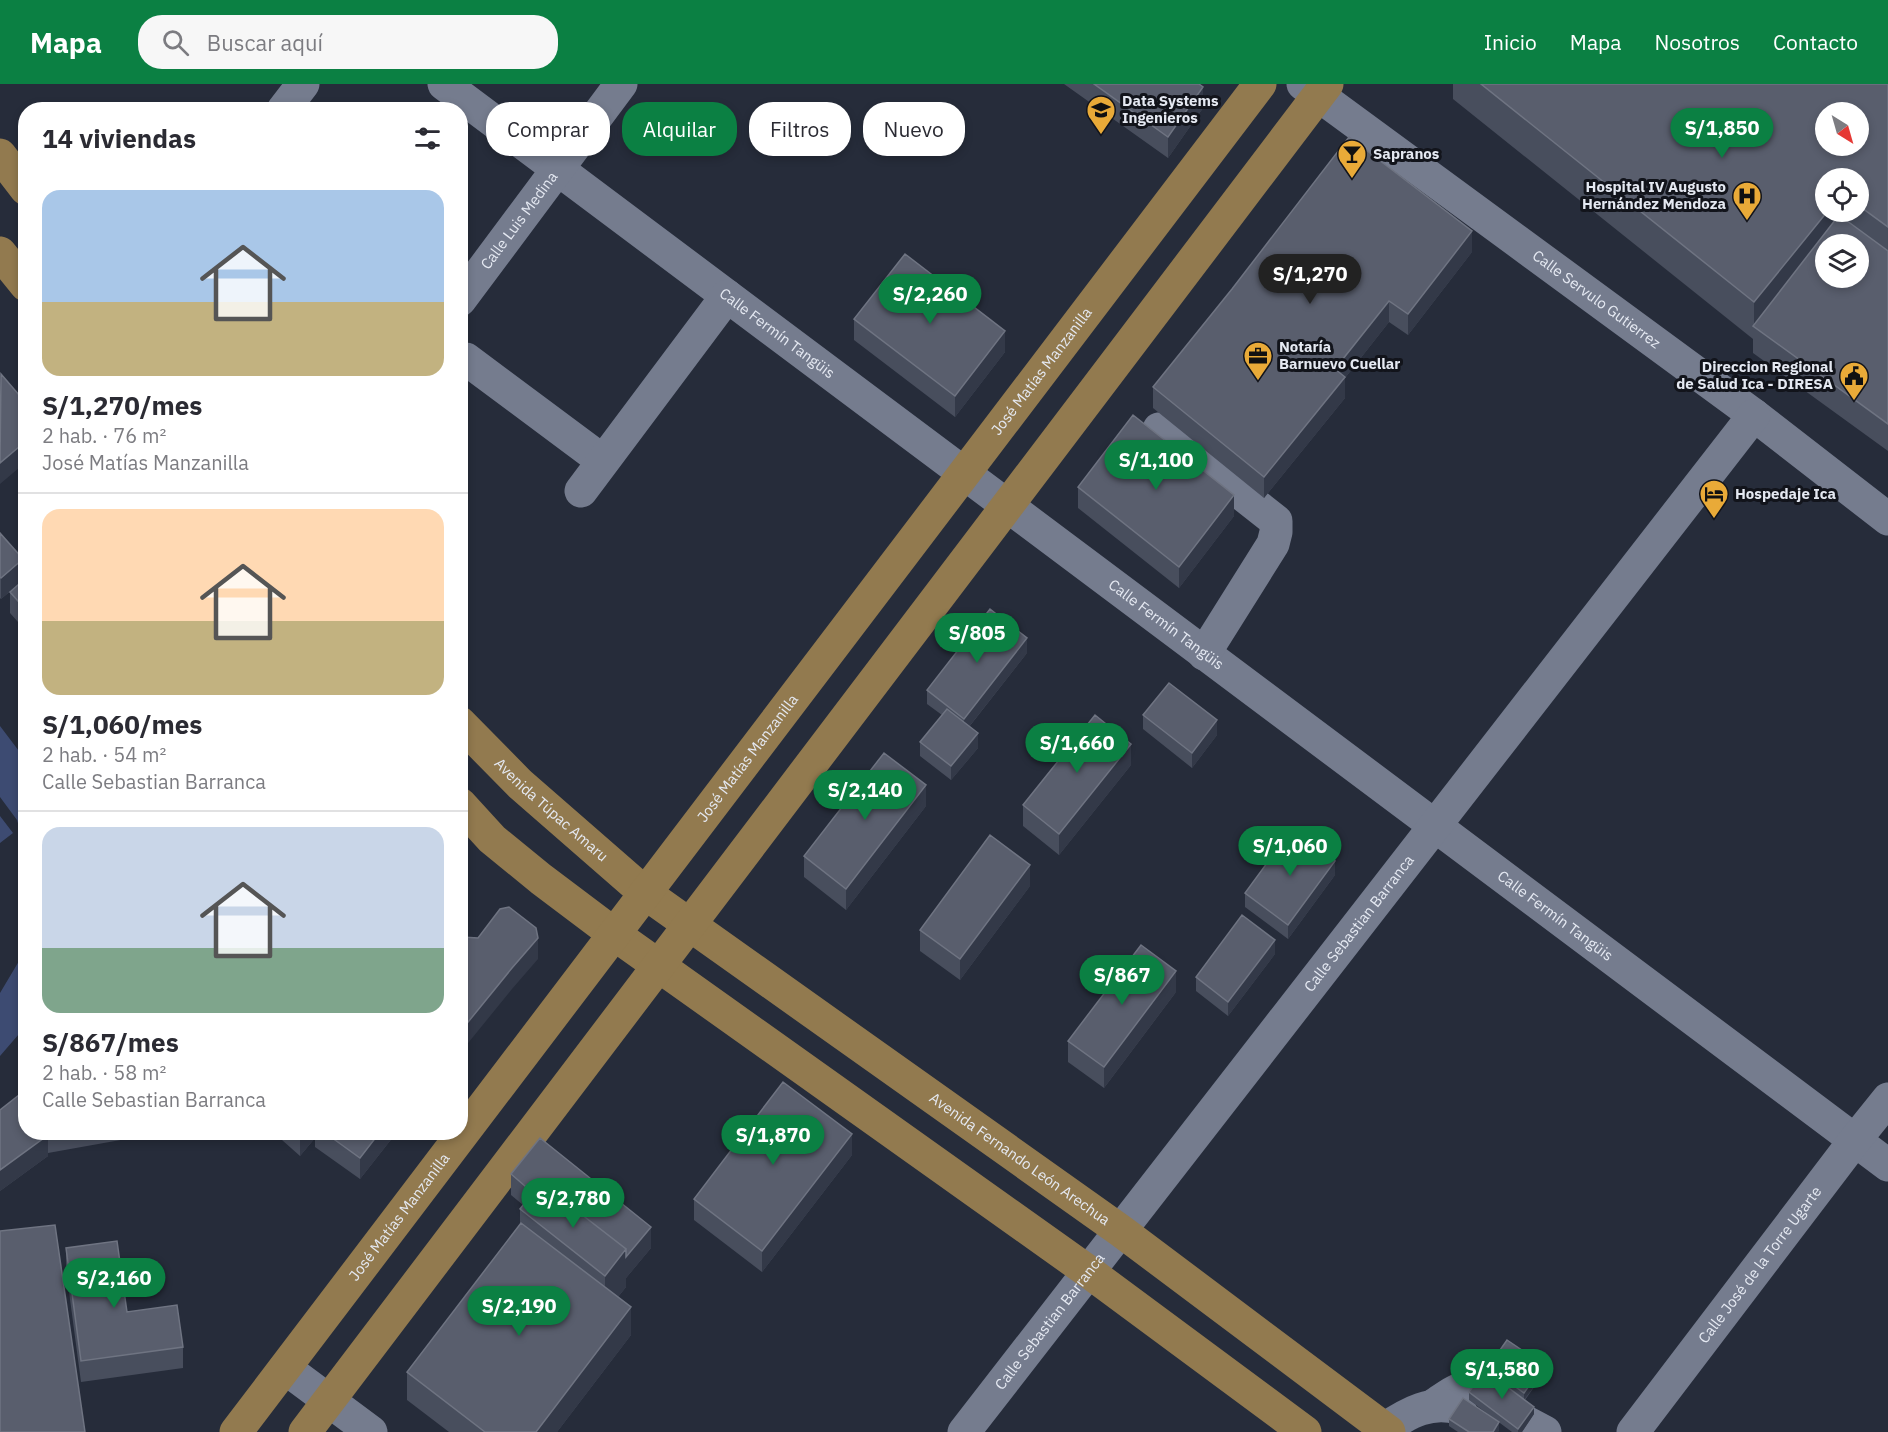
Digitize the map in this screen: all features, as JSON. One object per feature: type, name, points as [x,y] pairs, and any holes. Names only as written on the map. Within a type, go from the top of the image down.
[{"type":"main road","name":"José Matías Manzanilla","points":[[468,1127],[1260,84]]},
{"type":"main road","points":[[305,1432],[1007,506],[1316,88]]},
{"type":"main road","points":[[0,155],[18,179]]},
{"type":"main road","points":[[0,253],[18,275]]},
{"type":"main road","name":"Avenida Túpac Amaru","points":[[468,731],[520,784],[645,893]]},
{"type":"main road","points":[[468,813],[492,839],[614,934],[1089,1272],[1305,1432]]},
{"type":"main road","name":"Avenida Fernando León Arechua","points":[[645,893],[1121,1231],[1386,1430]]},
{"type":"main road","name":"José Matías Manzanilla","points":[[236,1432],[458,1140]]},
{"type":"street","points":[[289,102],[303,84]]},
{"type":"street","name":"Calle Fermín Tangüis","points":[[444,84],[468,102]]},
{"type":"street","name":"Calle Luis Medina","points":[[468,289],[621,84]]},
{"type":"street","name":"Calle Servulo Gutierrez","points":[[1316,88],[1754,415],[1888,519]]},
{"type":"street","name":"Calle Fermín Tangüis","points":[[468,102],[1888,1165]]},
{"type":"street","points":[[581,491],[727,296]]},
{"type":"street","points":[[468,360],[603,461]]},
{"type":"street","name":"Calle Sebastian Barranca","points":[[964,1432],[1754,415]]},
{"type":"street","points":[[1159,429],[1276,521],[1273,544],[1204,654]]},
{"type":"street","name":"Calle José de la Torre Ugarte","points":[[1633,1432],[1888,1099]]},
{"type":"street","points":[[285,1368],[372,1432]]},
{"type":"street","points":[[1386,1430],[1400,1418],[1416,1410],[1457,1401]]},
{"type":"shaded area","points":[[0,726],[18,750],[18,823],[0,797]]},
{"type":"shaded area","points":[[0,816],[13,833],[0,843]]},
{"type":"shaded area","points":[[18,963],[18,1035],[0,1056],[0,993]]},
{"type":"building","points":[[1094,84],[1199,84],[1203,87],[1168,137]]},
{"type":"building","name":"Hospital IV Augusto Hernández Mendoza","points":[[1481,84],[1888,84],[1888,227],[1869,213],[1869,168],[1815,168],[1815,222],[1819,222],[1754,302]]},
{"type":"building","points":[[1349,137],[1472,231],[1408,314],[1389,301],[1335,369],[1345,377],[1264,477],[1153,387]]},
{"type":"building","name":"Direccion Regional de Salud Ica - DIRESA","points":[[1834,222],[1849,222],[1865,234],[1824,234]]},
{"type":"building","name":"Direccion Regional de Salud Ica - DIRESA","points":[[1869,237],[1888,251],[1888,424],[1753,326],[1815,246],[1815,288],[1869,288]]},
{"type":"building","points":[[905,254],[1005,331],[955,396],[854,319]]},
{"type":"building","points":[[1,374],[18,394],[18,448],[0,463]]},
{"type":"building","points":[[1133,415],[1234,495],[1179,567],[1078,487]]},
{"type":"building","points":[[0,533],[18,553],[18,563],[0,577]]},
{"type":"building","points":[[18,585],[18,601],[10,592]]},
{"type":"building","points":[[990,609],[1027,638],[964,719],[927,690]]},
{"type":"building","points":[[1169,683],[1217,720],[1192,753],[1143,715]]},
{"type":"building","points":[[947,709],[978,733],[951,766],[920,742]]},
{"type":"building","points":[[1095,715],[1131,744],[1059,834],[1023,805]]},
{"type":"building","points":[[884,753],[926,785],[846,889],[804,856]]},
{"type":"building","points":[[1292,829],[1335,861],[1288,925],[1245,893]]},
{"type":"building","points":[[990,835],[1030,865],[960,959],[920,930]]},
{"type":"building","points":[[509,907],[536,928],[538,938],[468,1022],[468,937],[478,938],[500,909]]},
{"type":"building","points":[[1242,915],[1275,940],[1228,1002],[1196,977]]},
{"type":"building","points":[[1141,945],[1176,971],[1104,1067],[1068,1041]]},
{"type":"building","points":[[783,1082],[852,1134],[762,1251],[694,1199]]},
{"type":"building","points":[[18,1096],[18,1140],[41,1140],[0,1170],[0,1110]]},
{"type":"building","points":[[540,1138],[651,1227],[626,1257],[626,1249],[541,1183],[533,1193],[511,1174]]},
{"type":"building","points":[[335,1140],[374,1140],[360,1158]]},
{"type":"building","points":[[541,1183],[626,1249],[605,1276],[520,1209]]},
{"type":"building","points":[[521,1223],[631,1307],[536,1432],[485,1432],[407,1372]]},
{"type":"building","points":[[55,1225],[85,1432],[0,1432],[0,1231]]},
{"type":"building","points":[[117,1241],[127,1312],[177,1305],[183,1347],[81,1361],[66,1248]]},
{"type":"building","points":[[1507,1340],[1544,1365],[1524,1393],[1488,1367]]},
{"type":"building","points":[[1485,1370],[1534,1407],[1518,1429],[1469,1392]]},
{"type":"building","points":[[1463,1398],[1499,1422],[1493,1432],[1469,1432],[1449,1419]]},
{"type":"place","name":"Data Systems Ingenieros","points":[[1101,136]]},
{"type":"place","name":"Sapranos","points":[[1352,180]]},
{"type":"place","name":"Hospital IV Augusto Hernández Mendoza","points":[[1747,222]]},
{"type":"place","name":"Notaría Barnuevo Cuellar","points":[[1258,382]]},
{"type":"place","name":"Direccion Regional de Salud Ica - DIRESA","points":[[1854,402]]},
{"type":"place","name":"Hospedaje Ica","points":[[1714,520]]}]
